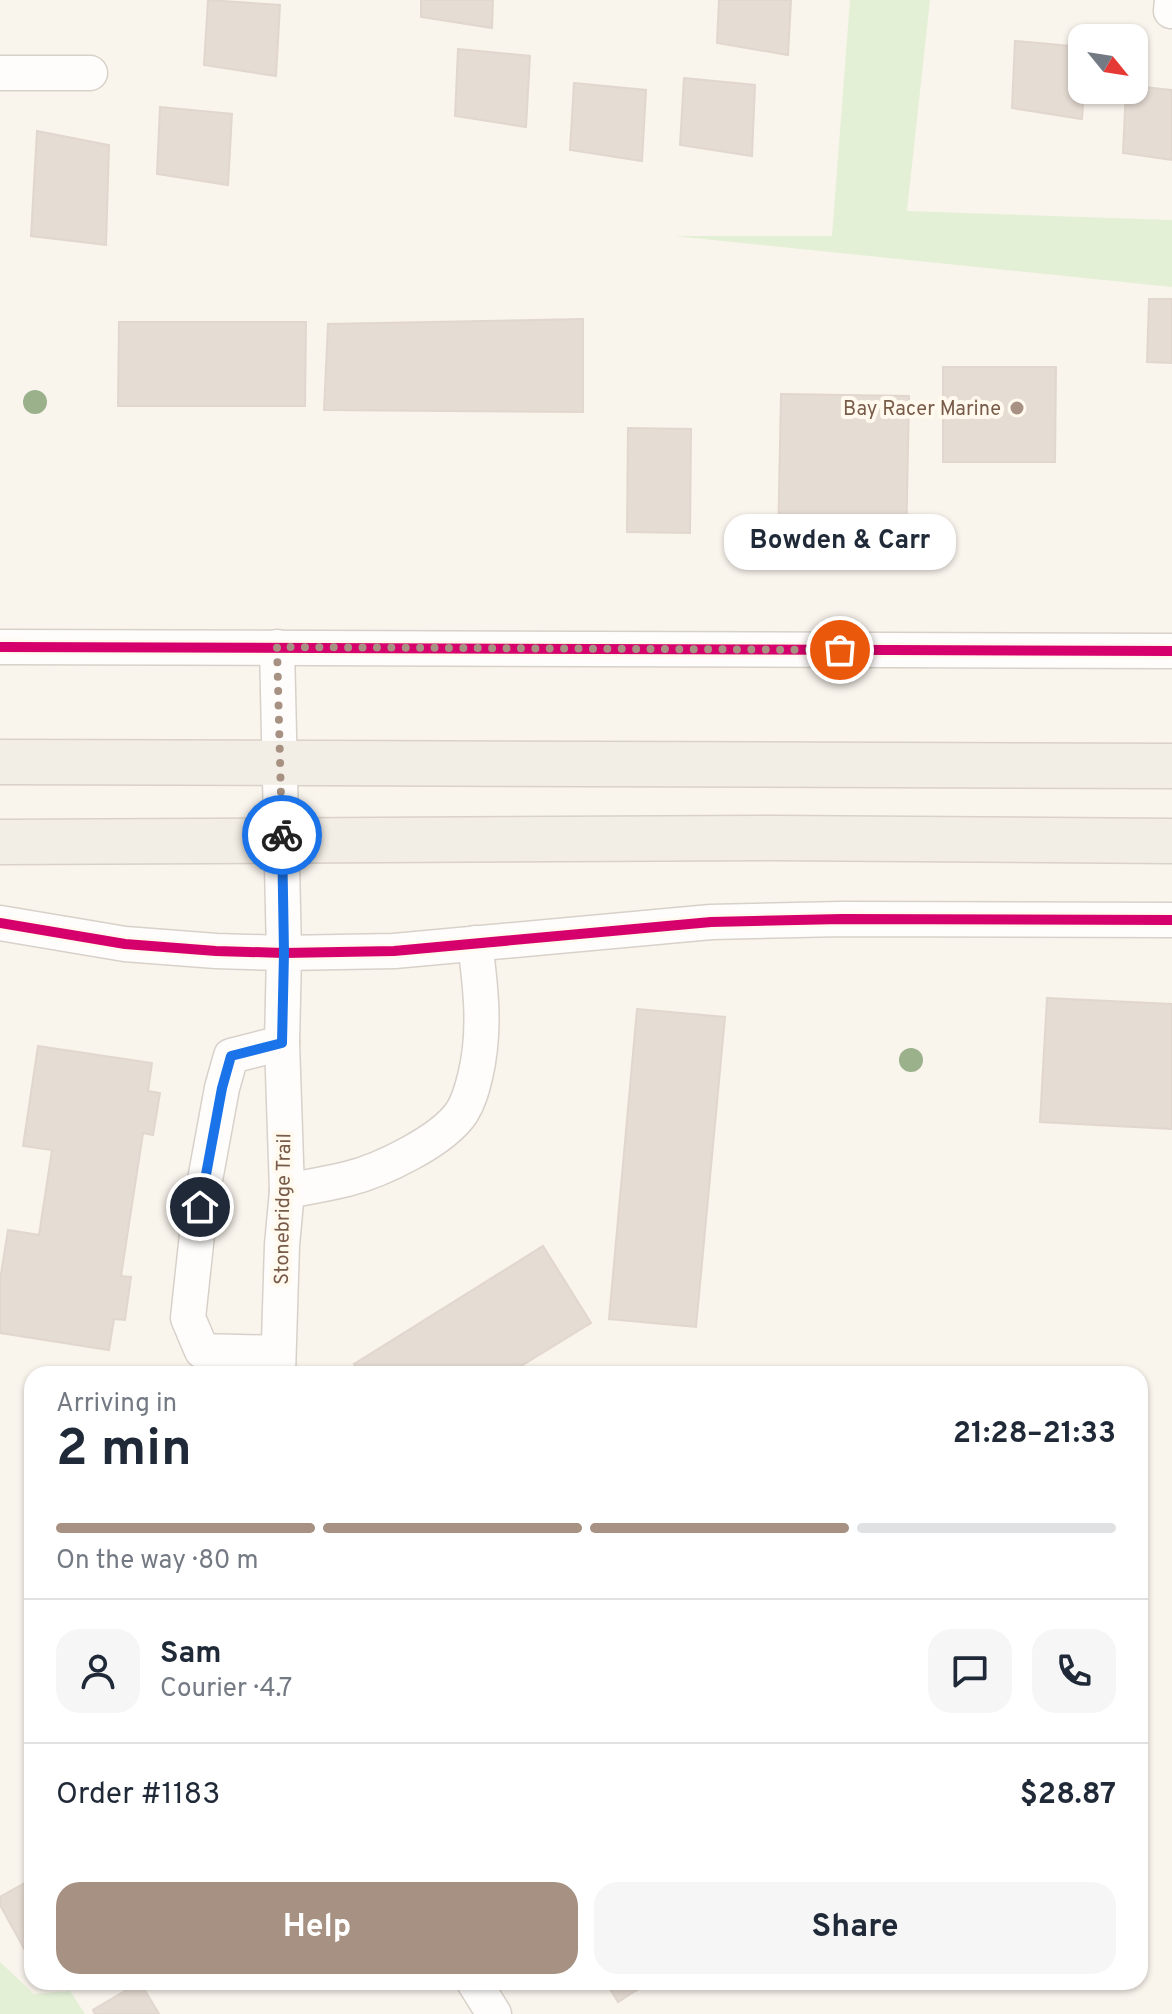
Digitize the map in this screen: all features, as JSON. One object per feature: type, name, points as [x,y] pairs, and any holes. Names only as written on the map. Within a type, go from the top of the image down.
[{"type":"main road","points":[[0,762],[1172,766]]},
{"type":"main road","points":[[0,842],[789,838],[1172,841]]},
{"type":"street","points":[[1171,11],[1172,0]]},
{"type":"street","points":[[0,73],[90,73]]},
{"type":"street","points":[[0,647],[1172,651]]},
{"type":"street","name":"Stonebridge Trail","points":[[277,647],[287,1191],[278,1364]]},
{"type":"street","points":[[0,923],[125,944],[284,953],[394,951],[711,922],[842,919],[1172,920]]},
{"type":"street","points":[[287,1191],[349,1179],[385,1165],[420,1148],[450,1126],[462,1112],[471,1095],[481,1051],[482,1000],[475,943]]},
{"type":"street","points":[[278,1364],[202,1351],[188,1318],[200,1207],[231,1056],[282,1043]]},
{"type":"street","points":[[479,1990],[494,2014]]},
{"type":"green space","points":[[850,0],[930,0],[907,211],[1172,220],[1172,287],[674,236],[832,236]]},
{"type":"green space","points":[[0,1962],[24,1985],[24,1990],[34,1994],[70,1991],[85,2014],[0,2014]]},
{"type":"building","points":[[208,0],[280,5],[276,76],[204,65]]},
{"type":"building","points":[[421,0],[493,0],[492,28],[421,17]]},
{"type":"building","points":[[719,0],[791,0],[788,55],[717,43]]},
{"type":"building","points":[[1015,41],[1068,46],[1068,104],[1083,104],[1082,119],[1012,108]]},
{"type":"building","points":[[458,49],[530,56],[526,127],[455,116]]},
{"type":"building","points":[[684,78],[755,85],[752,156],[680,145]]},
{"type":"building","points":[[574,83],[646,90],[642,161],[570,150]]},
{"type":"building","points":[[1148,87],[1172,90],[1172,160],[1123,153],[1125,104],[1148,104]]},
{"type":"building","points":[[160,107],[232,114],[228,185],[157,174]]},
{"type":"building","points":[[37,131],[109,145],[106,245],[31,236]]},
{"type":"building","points":[[1149,299],[1172,299],[1172,363],[1147,362]]},
{"type":"building","points":[[583,319],[583,412],[324,410],[328,324]]},
{"type":"building","points":[[119,322],[306,322],[305,406],[118,406]]},
{"type":"building","points":[[943,367],[1056,367],[1055,462],[943,462]]},
{"type":"building","points":[[781,394],[909,396],[906,547],[778,546]]},
{"type":"building","points":[[628,428],[691,429],[690,533],[627,532]]},
{"type":"building","points":[[1047,998],[1172,1004],[1172,1129],[1040,1122]]},
{"type":"building","points":[[637,1009],[725,1017],[696,1327],[609,1319]]},
{"type":"building","points":[[38,1046],[152,1063],[148,1091],[160,1093],[153,1135],[143,1133],[121,1276],[131,1277],[125,1320],[114,1319],[109,1350],[0,1333],[0,1280],[8,1230],[39,1235],[52,1150],[23,1146]]},
{"type":"building","points":[[543,1246],[591,1323],[521,1366],[354,1364]]},
{"type":"building","points":[[24,1884],[24,1948],[0,1905],[0,1897]]},
{"type":"building","points":[[127,1990],[145,1990],[159,2014],[95,2014],[93,2010]]},
{"type":"building","points":[[611,1990],[637,1990],[618,2002]]},
{"type":"cycle path","points":[[0,647],[1172,651]]},
{"type":"cycle path","points":[[0,923],[125,944],[284,953],[394,951],[711,922],[842,919],[1172,920]]},
{"type":"way so far","points":[[282,835],[277,647],[840,650]]},
{"type":"place","name":"Bay Racer Marine","points":[[1017,408]]},
{"type":"place","name":"Bowden & Carr","points":[[840,650]]},
{"type":"route","points":[[200,1207],[231,1056],[282,1043],[282,835]]}]
